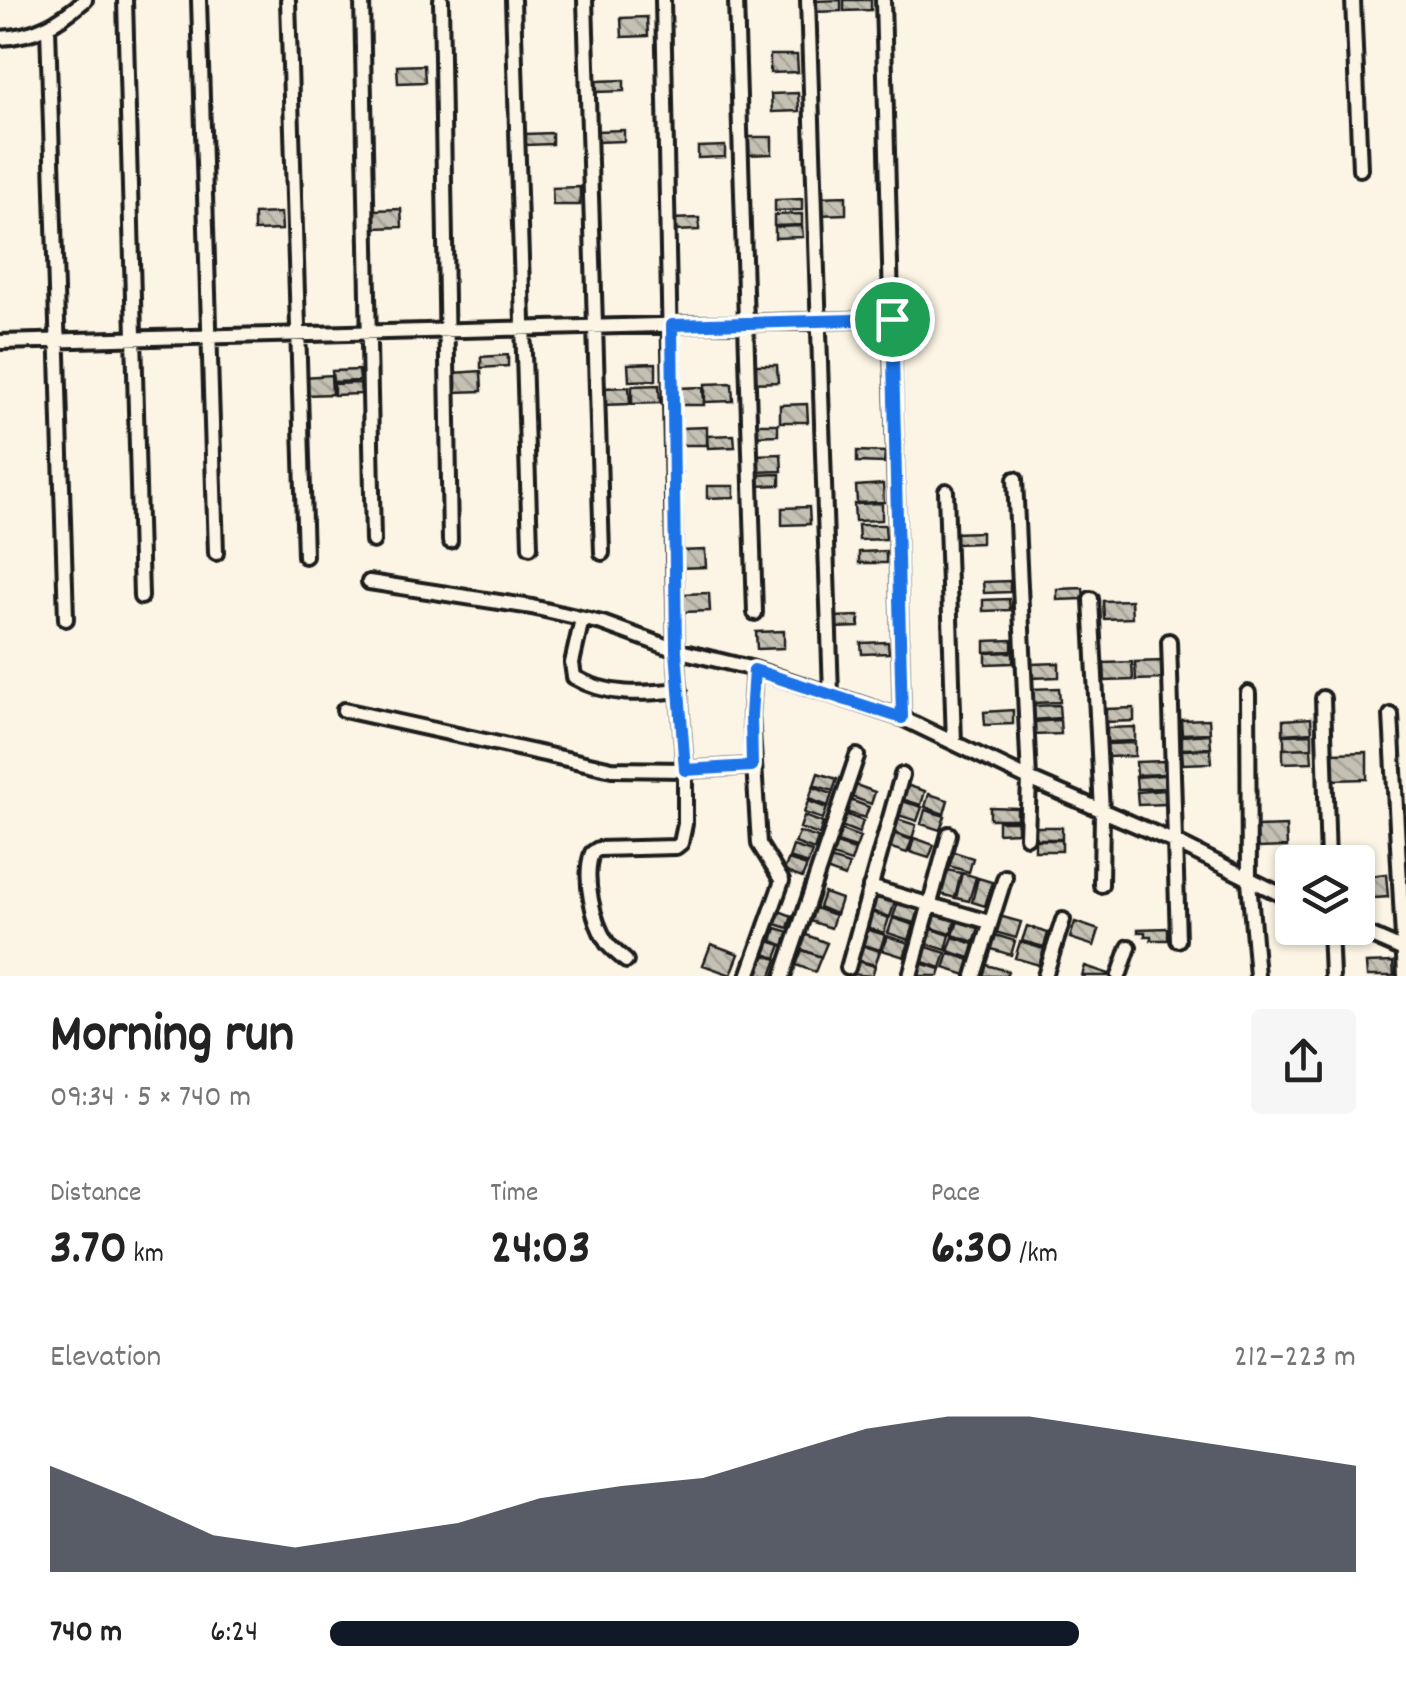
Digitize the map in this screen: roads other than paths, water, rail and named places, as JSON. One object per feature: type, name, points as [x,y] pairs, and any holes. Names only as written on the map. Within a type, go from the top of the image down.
[{"type":"street","points":[[62,0],[62,19]]},
{"type":"street","points":[[0,38],[20,37],[48,27],[85,0]]},
{"type":"street","points":[[125,0],[141,598]]},
{"type":"street","points":[[199,0],[216,553]]},
{"type":"street","points":[[288,0],[304,556]]},
{"type":"street","points":[[362,0],[373,541]]},
{"type":"street","points":[[441,0],[450,541]]},
{"type":"street","points":[[513,0],[530,547]]},
{"type":"street","points":[[585,0],[602,554]]},
{"type":"street","points":[[626,961],[608,945],[600,927],[589,862],[598,850],[668,849],[681,844],[685,824],[676,650],[663,0]]},
{"type":"street","points":[[736,0],[755,613]]},
{"type":"street","points":[[808,0],[831,694]]},
{"type":"street","points":[[883,0],[902,718]]},
{"type":"street","points":[[1353,0],[1360,169]]},
{"type":"street","points":[[48,27],[66,618]]},
{"type":"street","points":[[0,342],[892,319]]},
{"type":"street","points":[[1015,480],[1029,780],[1028,837]]},
{"type":"street","points":[[946,491],[954,743]]},
{"type":"street","points":[[368,582],[532,607],[582,619],[902,718],[1029,780],[1175,842],[1275,892]]},
{"type":"street","points":[[1090,599],[1102,811],[1101,885]]},
{"type":"street","points":[[582,619],[572,663],[574,677],[609,691],[636,694],[680,690]]},
{"type":"street","points":[[1169,641],[1178,940]]},
{"type":"street","points":[[748,976],[782,881],[761,850],[752,766],[754,670]]},
{"type":"street","points":[[1248,693],[1248,880],[1256,976]]},
{"type":"street","points":[[1323,698],[1327,845]]},
{"type":"street","points":[[344,710],[612,769],[752,766]]},
{"type":"street","points":[[1391,715],[1405,976]]},
{"type":"street","points":[[783,976],[856,756]]},
{"type":"street","points":[[848,968],[902,775]]},
{"type":"street","points":[[910,976],[950,834]]},
{"type":"street","points":[[974,976],[1005,877]]},
{"type":"street","points":[[870,887],[989,922]]},
{"type":"street","points":[[1045,976],[1063,920]]},
{"type":"street","points":[[1375,938],[1405,951]]},
{"type":"street","points":[[1331,945],[1332,976]]},
{"type":"street","points":[[1120,976],[1129,948]]}]
